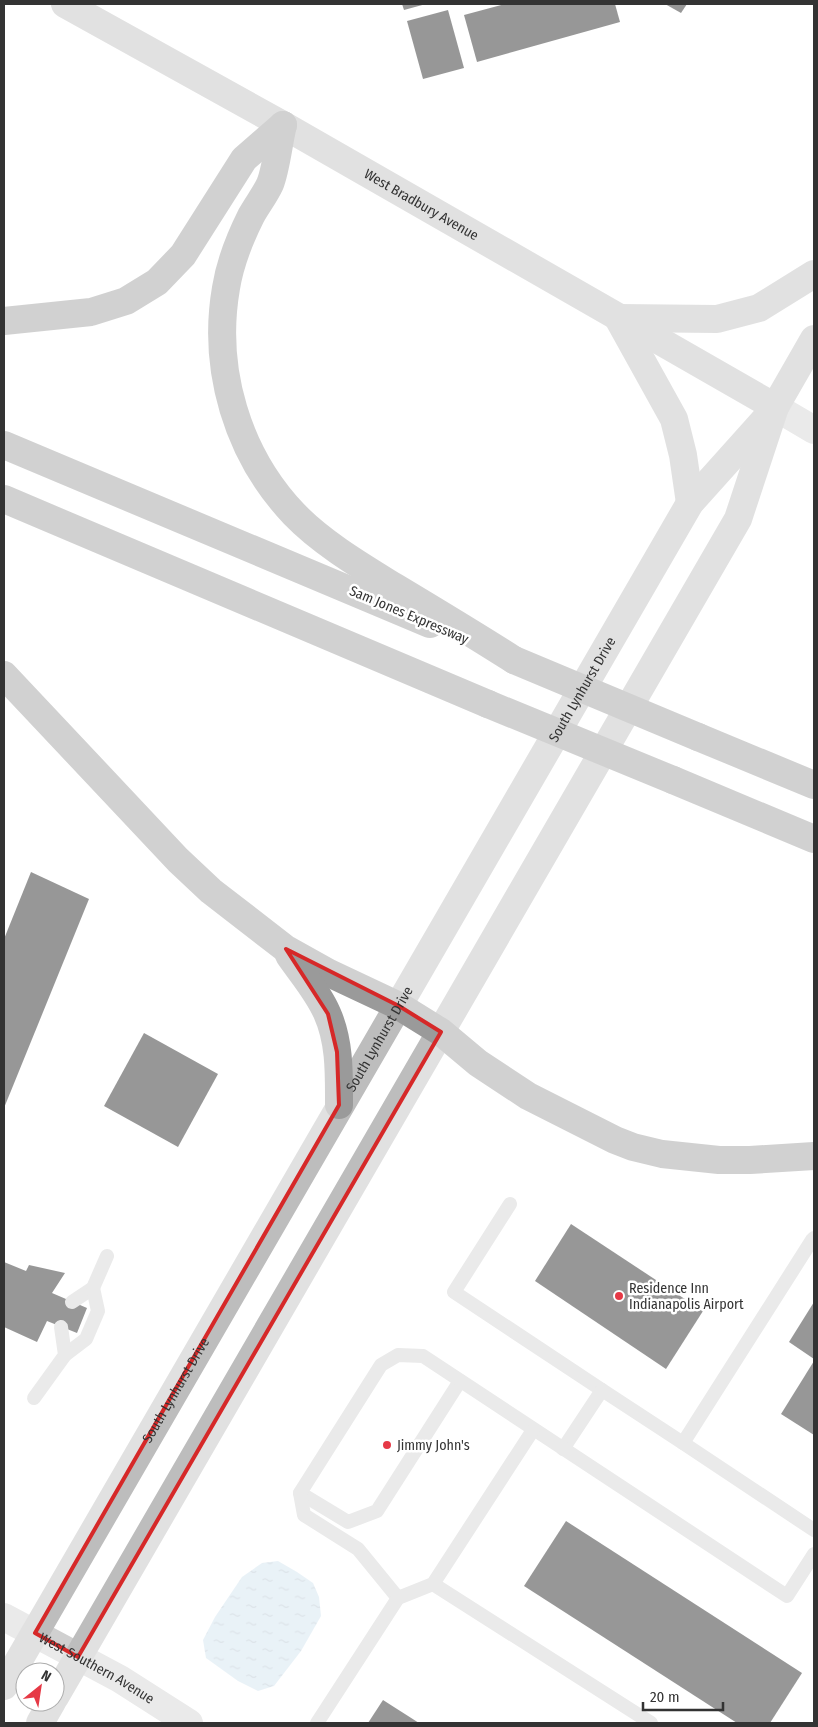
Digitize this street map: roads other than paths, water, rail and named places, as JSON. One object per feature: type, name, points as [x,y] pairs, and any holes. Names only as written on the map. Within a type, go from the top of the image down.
[{"type":"highway","points":[[4,322],[91,312],[126,301],[157,282],[183,256],[244,159],[283,125]]},
{"type":"highway","points":[[283,125],[270,182],[246,228],[230,270],[226,288],[222,325],[222,348],[229,398],[246,445],[271,488],[295,516],[346,556],[514,660]]},
{"type":"highway","name":"Sam Jones Expressway","points":[[4,445],[814,785]]},
{"type":"highway","points":[[4,499],[488,704],[814,839]]},
{"type":"highway","points":[[4,675],[178,860],[211,891],[286,949],[329,974],[399,1006],[441,1032],[478,1063],[528,1096],[586,1126],[633,1147],[662,1154],[719,1160],[814,1156]]},
{"type":"highway","points":[[286,949],[328,1014],[338,1052],[339,1105]]},
{"type":"main road","name":"West Bradbury Avenue","points":[[65,4],[283,125],[775,407]]},
{"type":"main road","points":[[690,503],[684,455],[674,419],[618,318],[725,318],[759,308],[814,274]]},
{"type":"main road","name":"South Lynhurst Drive","points":[[65,1679],[738,519],[775,407],[814,339]]},
{"type":"main road","name":"South Lynhurst Drive","points":[[4,1686],[339,1105],[399,1006],[690,503],[775,407]]},
{"type":"main road","points":[[40,1723],[46,1712]]},
{"type":"street","points":[[775,407],[814,430]]},
{"type":"street","name":"West Southern Avenue","points":[[4,1617],[120,1679],[190,1723]]},
{"type":"lane","points":[[510,1204],[454,1292],[814,1530]]},
{"type":"lane","points":[[683,1443],[814,1238]]},
{"type":"lane","points":[[72,1302],[93,1288],[106,1256]]},
{"type":"lane","points":[[34,1398],[65,1355],[86,1339],[98,1311],[93,1288]]},
{"type":"lane","points":[[61,1327],[65,1355]]},
{"type":"lane","points":[[398,1598],[358,1549],[304,1515],[300,1493],[381,1364],[398,1355],[423,1356],[787,1596],[814,1554]]},
{"type":"lane","points":[[300,1493],[348,1522],[377,1511],[460,1381]]},
{"type":"lane","points":[[563,1449],[602,1390]]},
{"type":"lane","points":[[317,1723],[398,1598],[433,1584],[533,1430]]},
{"type":"lane","points":[[433,1584],[651,1723]]},
{"type":"water","points":[[278,1561],[313,1583],[319,1597],[321,1616],[301,1651],[274,1686],[258,1691],[238,1681],[206,1658],[203,1640],[215,1617],[242,1577],[262,1563]]},
{"type":"place","name":"Residence Inn Indianapolis Airport","points":[[619,1296]]},
{"type":"place","name":"Jimmy John's","points":[[387,1445]]}]
